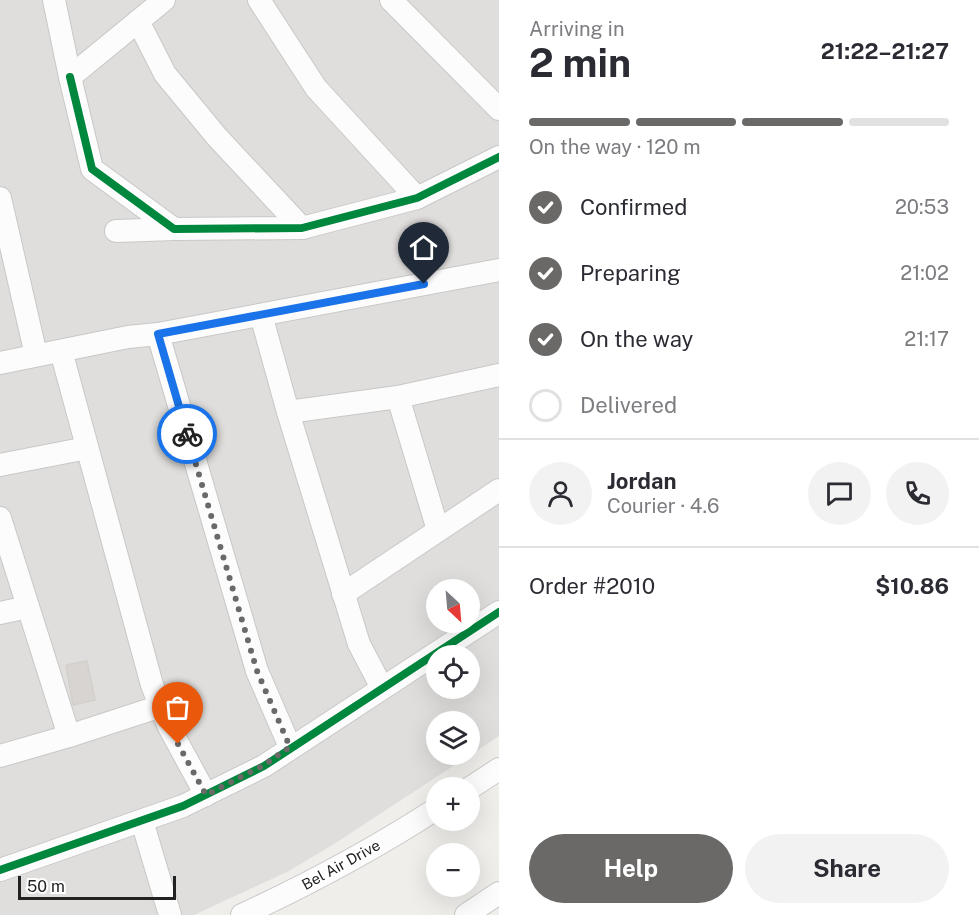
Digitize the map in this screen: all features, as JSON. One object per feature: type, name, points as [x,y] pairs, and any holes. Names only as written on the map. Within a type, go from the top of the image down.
[{"type":"street","points":[[54,0],[92,169],[174,229]]},
{"type":"street","points":[[70,77],[164,0]]},
{"type":"street","points":[[259,0],[316,88],[417,198]]},
{"type":"street","points":[[391,0],[499,109]]},
{"type":"street","points":[[138,21],[165,74],[217,137],[302,228]]},
{"type":"street","points":[[116,231],[302,228],[417,198],[499,158]]},
{"type":"street","points":[[0,198],[7,254],[36,356]]},
{"type":"street","points":[[0,363],[128,336],[158,334],[499,270]]},
{"type":"street","points":[[261,315],[288,412],[359,644],[382,688]]},
{"type":"street","points":[[158,334],[257,671],[290,747]]},
{"type":"street","points":[[61,351],[152,685],[169,727],[206,795]]},
{"type":"street","points":[[288,412],[398,397],[499,375]]},
{"type":"street","points":[[398,397],[438,530]]},
{"type":"street","points":[[0,465],[87,448]]},
{"type":"street","points":[[343,594],[499,490]]},
{"type":"street","points":[[0,518],[69,736]]},
{"type":"street","points":[[0,613],[28,607]]},
{"type":"street","points":[[0,870],[142,821],[206,795],[264,765],[499,612]]},
{"type":"street","points":[[0,756],[161,706]]},
{"type":"street","points":[[480,781],[499,769]]},
{"type":"street","name":"Bel Air Drive","points":[[242,915],[343,865],[426,815]]},
{"type":"street","points":[[142,821],[170,915]]},
{"type":"street","points":[[466,915],[499,893]]},
{"type":"shaded area","points":[[0,0],[499,0],[499,736],[480,748],[480,711],[426,711],[426,765],[455,765],[436,777],[426,777],[426,784],[289,871],[194,915],[0,915]]},
{"type":"building","points":[[87,661],[95,700],[73,705],[66,665]]},
{"type":"cycle path","points":[[70,77],[92,169],[174,229],[302,228],[417,198],[499,157]]},
{"type":"cycle path","points":[[0,870],[183,806],[264,766],[499,612]]},
{"type":"way so far","points":[[178,744],[206,795],[264,765],[290,747],[257,671],[187,434]]},
{"type":"route","points":[[187,434],[158,334],[424,284]]}]
